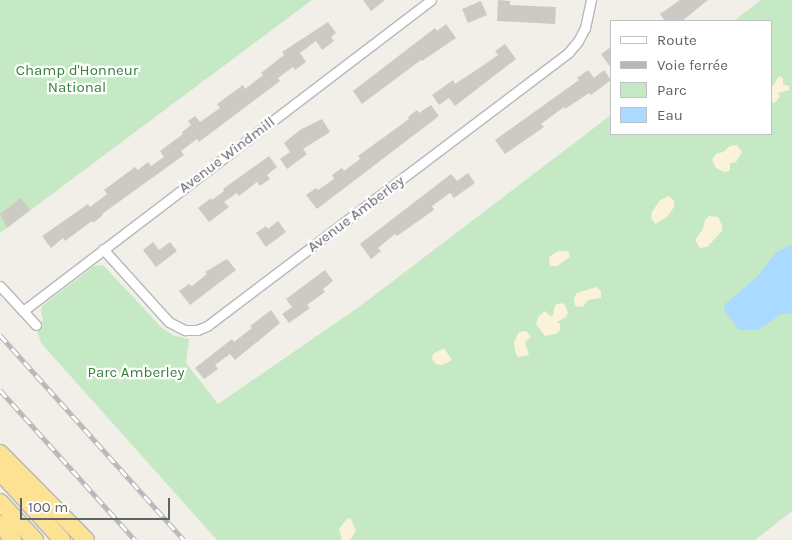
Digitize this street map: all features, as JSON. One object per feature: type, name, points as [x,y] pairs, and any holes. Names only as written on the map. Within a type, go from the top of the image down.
[{"type":"highway","points":[[0,453],[86,540]]},
{"type":"highway","points":[[0,472],[62,540]]},
{"type":"highway","points":[[0,502],[35,540]]},
{"type":"highway","points":[[0,524],[13,540]]},
{"type":"street","name":"Avenue Windmill","points":[[23,311],[432,0]]},
{"type":"street","name":"Avenue Amberley","points":[[103,249],[169,322],[186,330],[197,330],[207,326],[568,53],[578,41],[585,28],[591,0]]},
{"type":"street","points":[[0,286],[36,325]]},
{"type":"green space","name":"Champ d'Honneur National","points":[[0,0],[312,0],[0,233]]},
{"type":"green space","name":"Parc Amberley","points":[[761,0],[792,0],[792,511],[755,540],[217,540],[41,343],[37,330],[43,320],[42,306],[94,266],[103,265],[163,329],[175,336],[189,339],[186,363],[218,404],[359,307],[610,116],[610,135],[772,135],[772,20],[735,20]]},
{"type":"sand","points":[[779,76],[783,78],[783,84],[789,86],[789,90],[778,93],[780,97],[774,103],[772,102],[772,87]]},
{"type":"sand","points":[[737,145],[742,152],[736,162],[730,163],[730,171],[724,172],[716,168],[712,160],[716,154],[723,152],[730,146]]},
{"type":"sand","points":[[669,196],[674,201],[674,207],[667,217],[655,224],[651,218],[652,212],[660,200]]},
{"type":"sand","points":[[709,216],[718,217],[722,225],[722,231],[707,247],[700,248],[695,240]]},
{"type":"sand","points":[[558,251],[568,251],[570,257],[557,266],[550,266],[549,257]]},
{"type":"sand","points":[[596,287],[601,291],[601,298],[588,300],[583,307],[575,306],[574,298],[577,293]]},
{"type":"sand","points":[[561,303],[565,305],[568,313],[566,317],[557,322],[560,324],[560,330],[556,334],[545,336],[536,324],[538,317],[545,311],[550,316],[553,315],[555,305]]},
{"type":"sand","points":[[526,331],[531,337],[525,342],[529,355],[518,357],[514,342],[519,332]]},
{"type":"sand","points":[[444,348],[452,360],[442,365],[436,364],[432,359],[433,354]]},
{"type":"sand","points":[[348,518],[351,519],[356,531],[350,540],[342,540],[339,529]]},
{"type":"water","points":[[792,244],[792,314],[781,314],[759,330],[739,330],[724,310],[725,304],[756,278],[776,253]]},
{"type":"building","points":[[363,0],[385,0],[371,11]]},
{"type":"building","points":[[498,0],[510,1],[510,5],[556,7],[555,24],[497,21]]},
{"type":"building","points":[[680,0],[708,0],[683,20],[664,20],[660,14]]},
{"type":"building","points":[[481,1],[487,15],[468,23],[462,9]]},
{"type":"building","points":[[328,22],[336,33],[331,37],[334,41],[322,50],[316,41],[300,53],[306,62],[295,70],[293,67],[278,78],[280,81],[199,142],[197,139],[181,151],[184,155],[102,214],[93,223],[92,221],[65,241],[63,238],[51,248],[42,236],[88,204],[90,207],[107,194],[104,190],[135,167],[138,170],[148,162],[151,166],[164,157],[160,151],[183,134],[182,132],[191,125],[188,121],[195,116],[200,122],[220,108],[217,104],[243,85],[245,89],[263,75],[261,73],[284,55],[282,52]]},
{"type":"building","points":[[446,24],[456,38],[421,60],[362,104],[353,91],[435,28],[437,31]]},
{"type":"building","points":[[505,44],[516,59],[455,106],[449,98],[439,105],[432,95],[453,80],[455,84],[481,67],[498,55],[495,51]]},
{"type":"building","points":[[610,48],[610,67],[601,54]]},
{"type":"building","points":[[588,70],[594,78],[604,70],[610,81],[591,95],[589,93],[565,109],[564,107],[541,124],[544,127],[505,154],[495,140],[579,80],[577,78]]},
{"type":"building","points":[[431,105],[439,116],[317,209],[306,195],[316,188],[318,190],[334,179],[332,175],[342,168],[344,171],[360,159],[358,156],[409,119],[408,117],[417,110],[419,113]]},
{"type":"building","points":[[322,119],[330,132],[303,149],[307,154],[287,169],[280,159],[290,152],[284,143],[300,130]]},
{"type":"building","points":[[269,156],[277,167],[267,175],[270,179],[260,186],[257,182],[239,196],[237,193],[224,202],[229,207],[209,222],[198,208],[211,198],[212,200],[224,191],[223,189]]},
{"type":"building","points":[[468,173],[475,183],[454,198],[450,193],[432,206],[434,210],[397,236],[395,234],[378,248],[381,251],[371,259],[360,244],[451,174],[457,181]]},
{"type":"building","points":[[21,198],[30,210],[7,228],[0,214]]},
{"type":"building","points":[[278,221],[286,232],[266,247],[256,233],[266,226],[268,229]]},
{"type":"building","points":[[153,242],[159,250],[170,242],[177,251],[156,267],[143,250]]},
{"type":"building","points":[[227,259],[236,270],[190,305],[179,291],[189,284],[192,286],[207,274],[205,272]]},
{"type":"building","points":[[325,270],[333,281],[323,289],[325,292],[307,305],[310,308],[289,323],[282,314],[292,307],[286,299]]},
{"type":"building","points":[[271,310],[280,323],[235,360],[230,354],[215,365],[218,369],[204,379],[195,368],[232,339],[234,342],[252,328],[250,326]]},
{"type":"railway","points":[[0,335],[184,540]]},
{"type":"railway","points":[[0,390],[135,540]]}]
